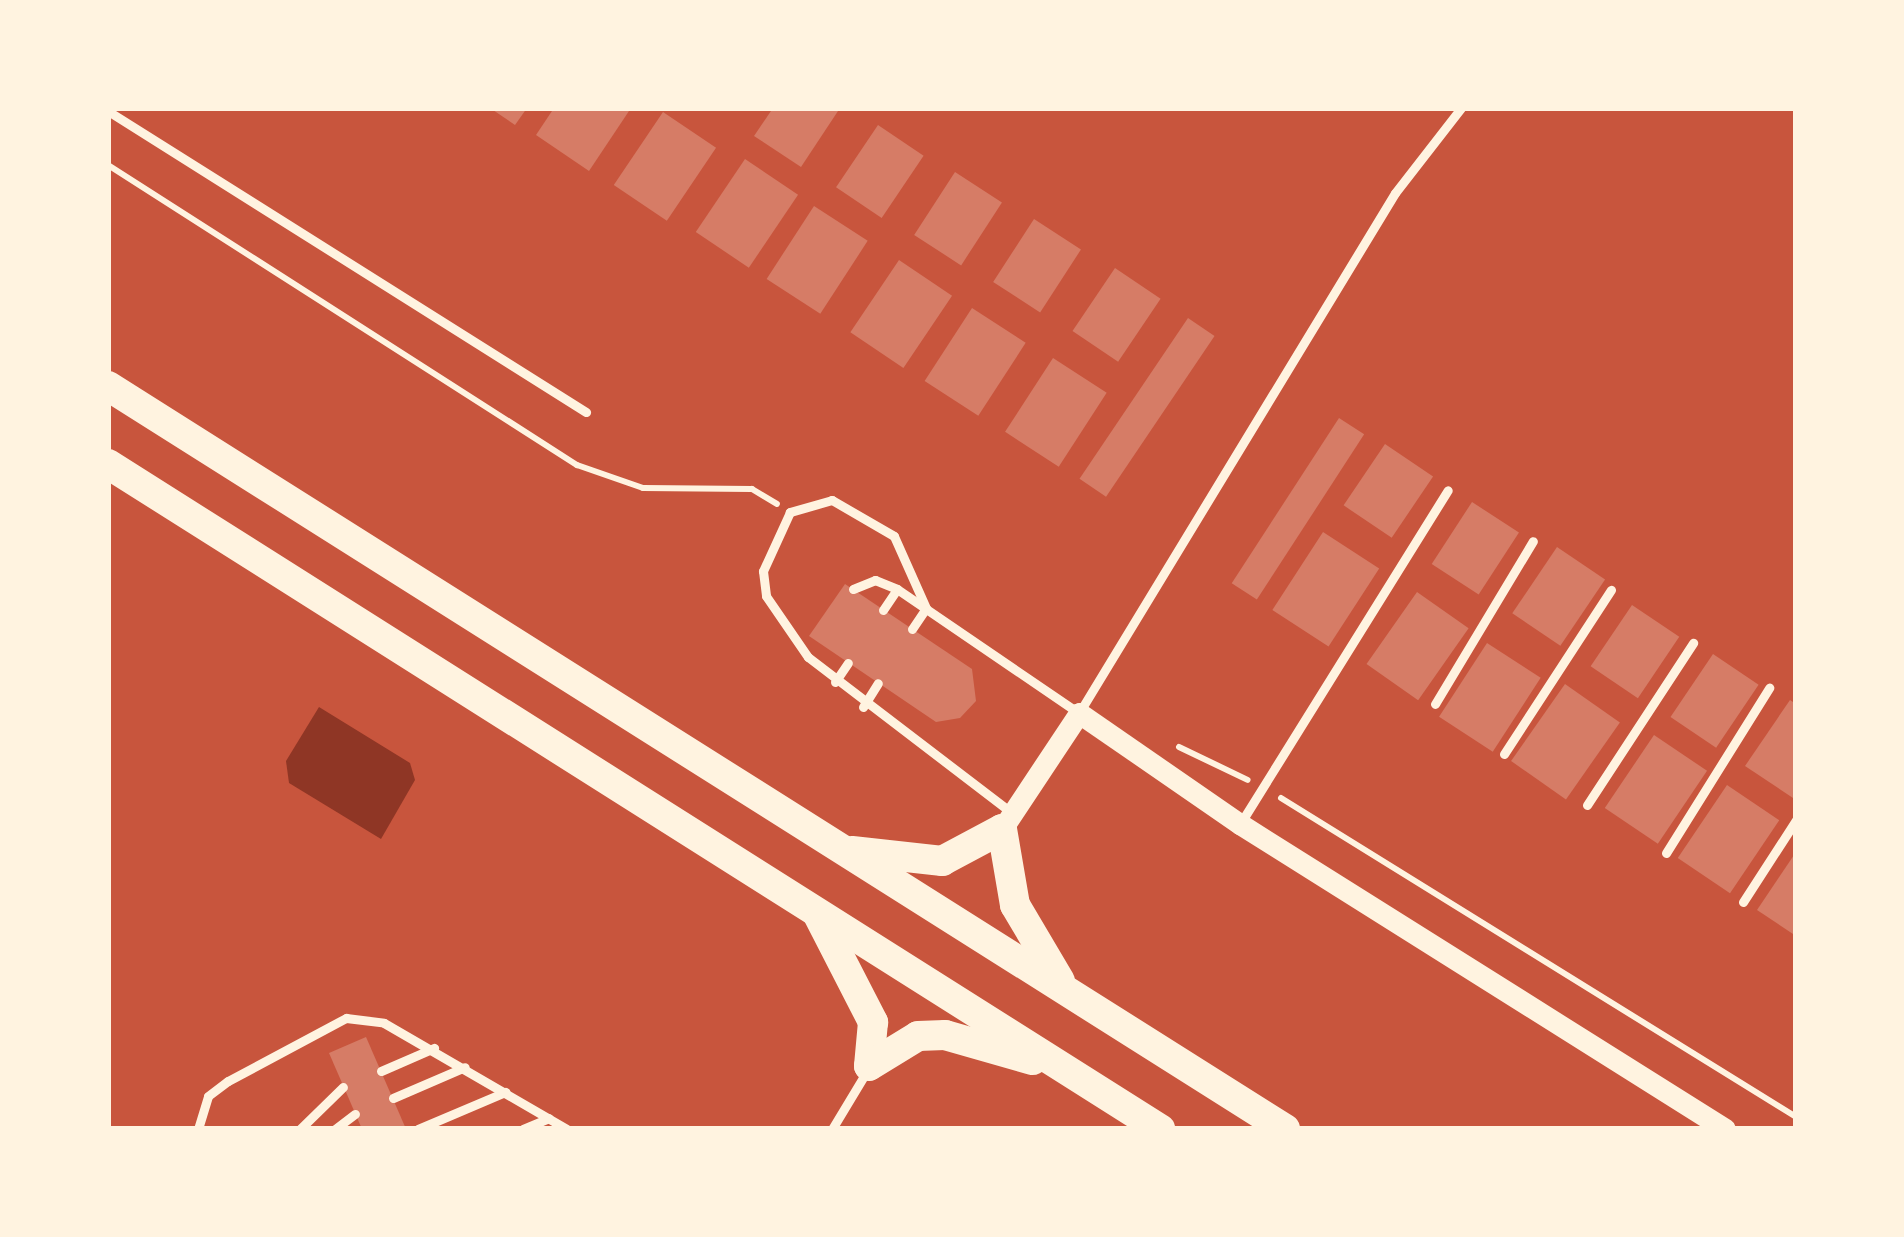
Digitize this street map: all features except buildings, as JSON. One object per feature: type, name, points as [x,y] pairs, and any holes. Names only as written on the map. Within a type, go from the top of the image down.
[{"type":"highway","points":[[108,386],[1286,1129]]},
{"type":"highway","points":[[108,464],[1160,1129]]},
{"type":"highway","points":[[831,843],[942,861],[1007,822],[1015,905],[1066,991]]},
{"type":"highway","points":[[802,900],[873,1022],[869,1066]]},
{"type":"highway","points":[[869,1066],[918,1036],[945,1035],[1065,1069]]},
{"type":"street","points":[[1007,822],[1079,713],[1240,824],[1725,1129]]},
{"type":"lane","points":[[853,590],[875,580],[897,589],[1079,713],[1395,193],[1461,108]]},
{"type":"lane","points":[[108,111],[586,412]]},
{"type":"lane","points":[[1240,824],[1448,490]]},
{"type":"lane","points":[[926,608],[893,536],[856,508],[832,500],[790,512],[763,571],[766,596],[808,657],[1007,822]]},
{"type":"lane","points":[[1435,704],[1533,541]]},
{"type":"lane","points":[[883,610],[897,589]]},
{"type":"lane","points":[[1504,754],[1611,590]]},
{"type":"lane","points":[[912,629],[926,608]]},
{"type":"lane","points":[[808,657],[818,643]]},
{"type":"lane","points":[[1587,805],[1693,643]]},
{"type":"lane","points":[[835,682],[848,662]]},
{"type":"lane","points":[[863,706],[878,683]]},
{"type":"lane","points":[[1666,854],[1769,688]]},
{"type":"lane","points":[[1743,902],[1796,820]]},
{"type":"lane","points":[[198,1129],[208,1096],[346,1018],[384,1023],[434,1048],[567,1129]]},
{"type":"lane","points":[[381,1071],[434,1048]]},
{"type":"lane","points":[[393,1098],[465,1066]]},
{"type":"lane","points":[[832,1129],[869,1066]]},
{"type":"lane","points":[[300,1129],[343,1087]]},
{"type":"lane","points":[[418,1129],[505,1091]]},
{"type":"lane","points":[[335,1129],[355,1114]]},
{"type":"lane","points":[[523,1129],[549,1118]]},
{"type":"path","points":[[108,165],[577,465],[644,488],[752,489],[790,512]]},
{"type":"path","points":[[1122,744],[1171,743],[1263,787],[1796,1117]]},
{"type":"shaded area","points":[[319,707],[410,763],[415,780],[381,839],[289,783],[286,761]]}]
